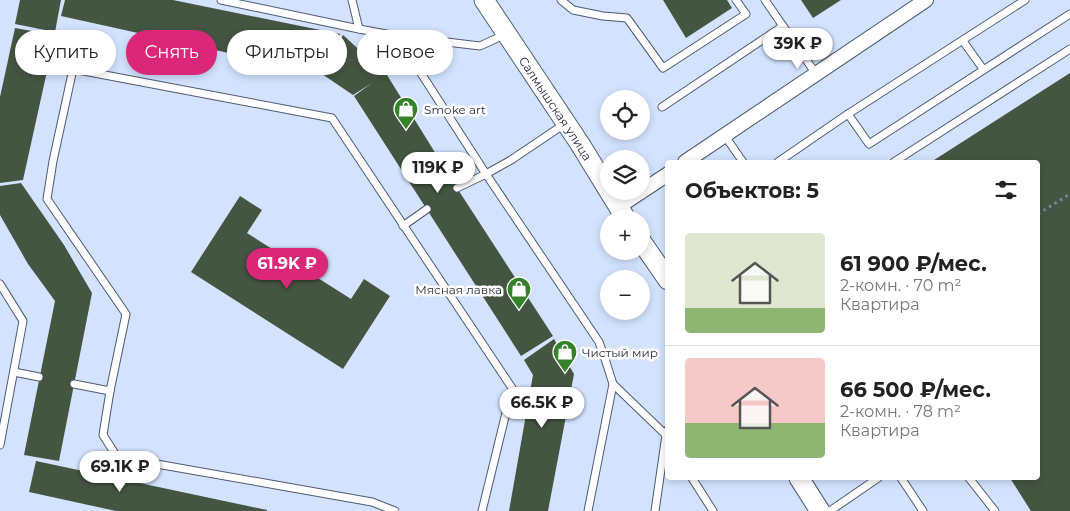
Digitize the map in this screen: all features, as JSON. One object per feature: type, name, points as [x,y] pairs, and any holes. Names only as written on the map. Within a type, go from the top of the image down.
[{"type":"main road","name":"Салмышская улица","points":[[484,0],[566,122],[620,210]]},
{"type":"main road","points":[[650,254],[665,276]]},
{"type":"main road","points":[[799,480],[820,511]]},
{"type":"street","points":[[688,160],[926,0]]},
{"type":"street","points":[[626,210],[665,177]]},
{"type":"lane","points":[[221,0],[364,30]]},
{"type":"lane","points":[[352,0],[359,29]]},
{"type":"lane","points":[[561,0],[573,10],[603,16],[627,18],[663,68],[746,14],[736,0]]},
{"type":"lane","points":[[765,0],[816,74]]},
{"type":"lane","points":[[781,160],[848,114],[1025,0]]},
{"type":"lane","points":[[848,114],[869,144],[1070,14]]},
{"type":"lane","points":[[662,107],[783,26]]},
{"type":"lane","points":[[453,43],[480,46],[506,34]]},
{"type":"lane","points":[[963,41],[983,69]]},
{"type":"lane","points":[[897,160],[1070,49]]},
{"type":"lane","points":[[395,511],[372,502],[117,457],[103,435],[126,314],[47,199],[52,161],[73,69],[332,118],[512,388],[482,511]]},
{"type":"lane","points":[[422,75],[599,342],[613,384],[665,432]]},
{"type":"lane","points":[[457,188],[511,160],[566,122]]},
{"type":"lane","points":[[725,136],[742,160]]},
{"type":"lane","points":[[403,226],[427,209]]},
{"type":"lane","points":[[0,284],[23,321],[0,445]]},
{"type":"lane","points":[[14,372],[39,377]]},
{"type":"lane","points":[[74,384],[110,391]]},
{"type":"lane","points":[[588,511],[613,384]]},
{"type":"lane","points":[[655,511],[665,447]]},
{"type":"lane","points":[[693,480],[713,511]]},
{"type":"lane","points":[[830,511],[875,480]]},
{"type":"lane","points":[[902,480],[924,511]]},
{"type":"lane","points":[[971,480],[995,511]]},
{"type":"lane","points":[[370,511],[372,502]]},
{"type":"path","points":[[1040,213],[1070,194]]},
{"type":"building","points":[[20,0],[61,0],[55,30],[45,30],[15,24]]},
{"type":"building","points":[[65,0],[173,0],[320,30],[227,30],[227,53],[217,50],[217,30],[126,30],[61,16]]},
{"type":"building","points":[[663,0],[727,0],[732,8],[686,38]]},
{"type":"building","points":[[801,0],[841,0],[813,18]]},
{"type":"building","points":[[15,28],[26,30],[15,30],[15,75],[46,75],[23,180],[0,183],[0,97]]},
{"type":"building","points":[[347,39],[357,48],[357,75],[387,75],[457,188],[553,336],[521,356],[354,96],[372,83],[353,95],[323,75],[347,75]]},
{"type":"building","points":[[1070,73],[1070,511],[1031,511],[1011,480],[1040,480],[1040,160],[934,160]]},
{"type":"building","points":[[21,183],[64,245],[92,293],[59,461],[24,455],[55,301],[28,264],[0,215],[0,186]]},
{"type":"building","points":[[240,196],[262,210],[247,233],[351,299],[364,279],[390,296],[343,369],[191,272]]},
{"type":"building","points":[[554,339],[574,374],[548,511],[509,511],[533,375],[524,360]]},
{"type":"building","points":[[36,461],[267,511],[116,511],[29,492]]},
{"type":"place","name":"Smoke art","points":[[406,130]]},
{"type":"place","name":"Мясная лавка","points":[[519,310]]},
{"type":"place","name":"Чистый мир","points":[[565,373]]}]
